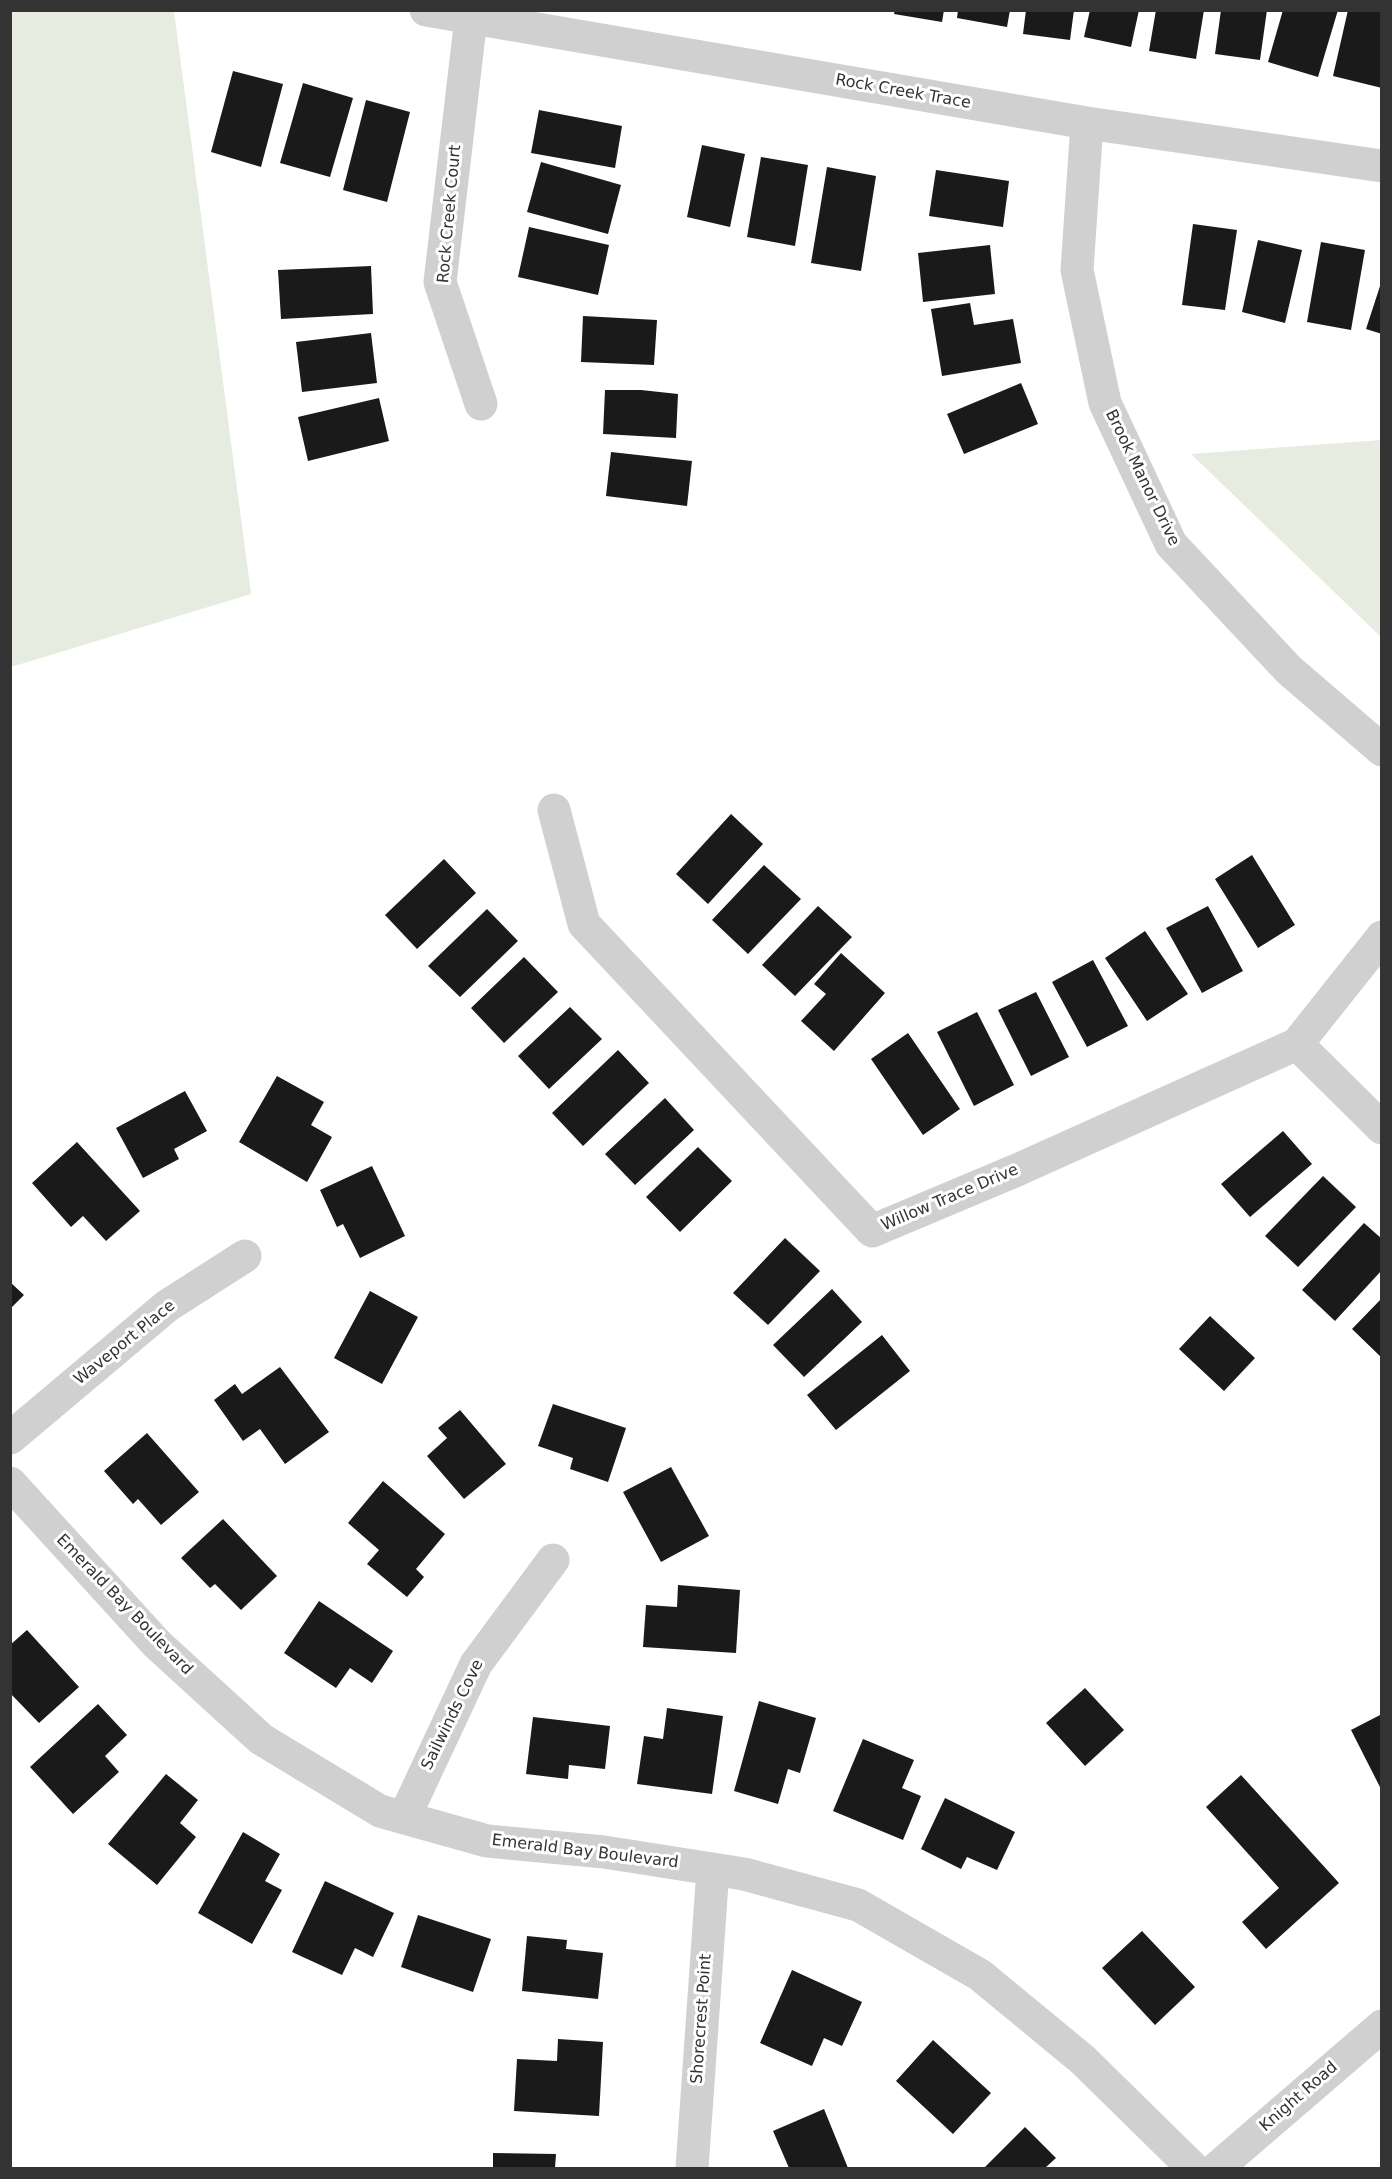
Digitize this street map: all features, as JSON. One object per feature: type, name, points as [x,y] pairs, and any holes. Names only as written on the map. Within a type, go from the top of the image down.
[{"type":"street","name":"Rock Creek Trace","points":[[426,10],[1087,123],[1382,166]]},
{"type":"street","name":"Rock Creek Court","points":[[471,18],[440,282],[481,404]]},
{"type":"street","name":"Brook Manor Drive","points":[[1087,123],[1077,270],[1105,403],[1135,468],[1171,544],[1289,670],[1382,750]]},
{"type":"street","name":"Willow Trace Drive","points":[[554,810],[584,924],[872,1231],[1017,1170],[1297,1044],[1382,937]]},
{"type":"street","points":[[1297,1044],[1382,1128]]},
{"type":"street","name":"Waveport Place","points":[[10,1438],[167,1306],[245,1256]]},
{"type":"street","name":"Emerald Bay Boulevard","points":[[10,1483],[157,1644],[261,1739],[380,1811],[487,1841],[604,1852],[744,1874],[858,1905],[980,1975],[1083,2060],[1193,2169]]},
{"type":"street","name":"Sailwinds Cove","points":[[404,1818],[476,1664],[553,1560]]},
{"type":"street","name":"Shorecrest Point","points":[[692,2169],[713,1869]]},
{"type":"street","name":"Knight Road","points":[[1217,2169],[1382,2026]]},
{"type":"shaded area","points":[[11,10],[174,11],[251,594],[11,667]]},
{"type":"shaded area","points":[[1382,440],[1381,637],[1191,454]]},
{"type":"building","points":[[895,10],[944,10],[942,22],[894,14]]},
{"type":"building","points":[[958,10],[1010,10],[1007,27],[957,18]]},
{"type":"building","points":[[1026,10],[1074,10],[1070,40],[1023,34]]},
{"type":"building","points":[[1090,10],[1139,10],[1131,47],[1084,37]]},
{"type":"building","points":[[1156,10],[1204,10],[1196,59],[1149,51]]},
{"type":"building","points":[[1221,10],[1267,10],[1260,60],[1215,54]]},
{"type":"building","points":[[1283,10],[1338,10],[1318,77],[1268,62]]},
{"type":"building","points":[[1348,10],[1382,10],[1382,88],[1333,76]]},
{"type":"building","points":[[233,71],[283,84],[261,167],[211,152]]},
{"type":"building","points":[[303,83],[353,98],[330,177],[280,163]]},
{"type":"building","points":[[366,100],[410,112],[387,202],[343,190]]},
{"type":"building","points":[[539,110],[622,126],[615,168],[531,153]]},
{"type":"building","points":[[702,145],[745,154],[730,227],[687,217]]},
{"type":"building","points":[[761,157],[808,165],[795,246],[747,237]]},
{"type":"building","points":[[541,162],[621,185],[608,234],[527,212]]},
{"type":"building","points":[[827,167],[876,176],[861,271],[811,263]]},
{"type":"building","points":[[936,170],[1009,181],[1003,227],[929,216]]},
{"type":"building","points":[[1193,224],[1237,230],[1225,310],[1182,305]]},
{"type":"building","points":[[529,227],[609,245],[598,295],[518,277]]},
{"type":"building","points":[[1258,240],[1302,250],[1285,323],[1242,312]]},
{"type":"building","points":[[1321,242],[1365,250],[1351,330],[1307,322]]},
{"type":"building","points":[[990,245],[995,294],[923,302],[918,253]]},
{"type":"building","points":[[371,266],[373,314],[281,319],[278,270]]},
{"type":"building","points":[[1382,280],[1382,334],[1366,329]]},
{"type":"building","points":[[970,303],[974,325],[1013,319],[1021,363],[942,376],[931,309]]},
{"type":"building","points":[[583,316],[657,320],[654,365],[581,362]]},
{"type":"building","points":[[371,333],[377,383],[302,392],[296,342]]},
{"type":"building","points":[[1021,383],[1038,424],[964,454],[947,414]]},
{"type":"building","points":[[605,390],[641,390],[678,394],[676,438],[603,434]]},
{"type":"building","points":[[379,398],[389,441],[308,461],[298,417]]},
{"type":"building","points":[[611,452],[692,461],[687,506],[606,496]]},
{"type":"building","points":[[731,814],[763,844],[708,904],[676,874]]},
{"type":"building","points":[[1252,855],[1295,925],[1258,948],[1215,879]]},
{"type":"building","points":[[444,859],[476,893],[417,949],[385,915]]},
{"type":"building","points":[[764,865],[801,899],[748,954],[712,920]]},
{"type":"building","points":[[818,906],[852,937],[795,996],[762,965]]},
{"type":"building","points":[[1208,906],[1243,971],[1202,993],[1166,928]]},
{"type":"building","points":[[487,909],[518,941],[460,997],[428,966]]},
{"type":"building","points":[[1145,931],[1188,994],[1147,1021],[1105,958]]},
{"type":"building","points":[[841,953],[885,993],[834,1051],[801,1021],[826,994],[814,984]]},
{"type":"building","points":[[524,957],[558,992],[504,1043],[471,1008]]},
{"type":"building","points":[[1093,960],[1128,1026],[1087,1047],[1052,982]]},
{"type":"building","points":[[1036,992],[1069,1057],[1031,1076],[998,1010]]},
{"type":"building","points":[[570,1007],[602,1039],[549,1089],[518,1056]]},
{"type":"building","points":[[977,1012],[1014,1085],[974,1106],[937,1032]]},
{"type":"building","points":[[908,1033],[960,1109],[923,1135],[871,1059]]},
{"type":"building","points":[[618,1050],[649,1083],[583,1146],[552,1113]]},
{"type":"building","points":[[277,1076],[324,1102],[311,1125],[332,1137],[307,1182],[239,1142]]},
{"type":"building","points":[[185,1091],[207,1131],[174,1149],[179,1159],[143,1178],[116,1128]]},
{"type":"building","points":[[665,1098],[694,1130],[635,1185],[605,1154]]},
{"type":"building","points":[[1283,1131],[1312,1164],[1250,1217],[1221,1184]]},
{"type":"building","points":[[77,1142],[140,1211],[106,1241],[83,1216],[71,1227],[32,1183]]},
{"type":"building","points":[[698,1147],[732,1181],[680,1232],[646,1197]]},
{"type":"building","points":[[372,1166],[405,1236],[360,1258],[343,1224],[337,1227],[320,1190]]},
{"type":"building","points":[[1323,1176],[1356,1207],[1298,1267],[1265,1236]]},
{"type":"building","points":[[1364,1223],[1382,1239],[1382,1270],[1335,1321],[1302,1290]]},
{"type":"building","points":[[785,1238],[820,1271],[768,1325],[733,1293]]},
{"type":"building","points":[[10,1282],[24,1295],[10,1309]]},
{"type":"building","points":[[832,1289],[862,1322],[804,1377],[773,1345]]},
{"type":"building","points":[[370,1291],[418,1317],[382,1384],[334,1358]]},
{"type":"building","points":[[1382,1298],[1382,1358],[1352,1329]]},
{"type":"building","points":[[1210,1316],[1255,1358],[1224,1391],[1179,1349]]},
{"type":"building","points":[[882,1335],[910,1371],[836,1430],[807,1395]]},
{"type":"building","points":[[280,1367],[329,1432],[285,1464],[260,1429],[243,1441],[214,1400],[235,1384],[242,1394]]},
{"type":"building","points":[[553,1404],[626,1428],[608,1482],[570,1469],[573,1458],[538,1446]]},
{"type":"building","points":[[460,1410],[506,1464],[464,1499],[427,1456],[447,1438],[438,1428]]},
{"type":"building","points":[[147,1433],[199,1492],[161,1525],[138,1499],[133,1504],[104,1471]]},
{"type":"building","points":[[671,1467],[709,1536],[661,1562],[623,1492]]},
{"type":"building","points":[[383,1481],[445,1534],[416,1569],[424,1577],[407,1597],[367,1564],[379,1550],[348,1523]]},
{"type":"building","points":[[223,1519],[277,1576],[241,1610],[215,1584],[210,1588],[181,1558]]},
{"type":"building","points":[[678,1585],[740,1590],[736,1653],[643,1647],[646,1605],[677,1607]]},
{"type":"building","points":[[319,1601],[393,1651],[372,1683],[350,1668],[336,1688],[284,1653]]},
{"type":"building","points":[[27,1630],[79,1687],[39,1723],[10,1693],[10,1645]]},
{"type":"building","points":[[1085,1688],[1124,1730],[1085,1766],[1046,1723]]},
{"type":"building","points":[[759,1701],[816,1718],[800,1773],[788,1769],[778,1804],[734,1791]]},
{"type":"building","points":[[98,1704],[127,1735],[105,1756],[119,1772],[73,1814],[30,1767]]},
{"type":"building","points":[[667,1708],[723,1716],[712,1794],[637,1784],[644,1736],[663,1739]]},
{"type":"building","points":[[1382,1714],[1382,1791],[1351,1730]]},
{"type":"building","points":[[533,1717],[610,1726],[605,1769],[569,1765],[568,1779],[526,1774]]},
{"type":"building","points":[[863,1739],[914,1760],[902,1788],[921,1796],[903,1840],[833,1811]]},
{"type":"building","points":[[166,1774],[198,1800],[180,1823],[196,1837],[157,1885],[108,1844]]},
{"type":"building","points":[[1241,1775],[1339,1883],[1266,1949],[1242,1922],[1279,1888],[1206,1807]]},
{"type":"building","points":[[945,1798],[1015,1832],[997,1870],[967,1857],[961,1869],[921,1849]]},
{"type":"building","points":[[243,1832],[280,1854],[265,1881],[282,1890],[252,1944],[198,1913]]},
{"type":"building","points":[[325,1881],[394,1913],[373,1957],[355,1948],[342,1975],[292,1952]]},
{"type":"building","points":[[418,1915],[491,1939],[473,1992],[401,1967]]},
{"type":"building","points":[[1142,1931],[1195,1987],[1155,2025],[1102,1968]]},
{"type":"building","points":[[527,1936],[567,1940],[566,1949],[603,1953],[598,1999],[522,1991]]},
{"type":"building","points":[[792,1970],[862,2002],[842,2046],[824,2038],[812,2066],[760,2043]]},
{"type":"building","points":[[558,2039],[603,2042],[599,2116],[514,2111],[517,2059],[557,2061]]},
{"type":"building","points":[[933,2040],[991,2093],[953,2134],[896,2081]]},
{"type":"building","points":[[824,2109],[848,2168],[789,2168],[773,2131]]},
{"type":"building","points":[[1025,2127],[1056,2158],[1045,2168],[984,2168]]},
{"type":"building","points":[[493,2153],[556,2154],[555,2168],[493,2168]]}]
